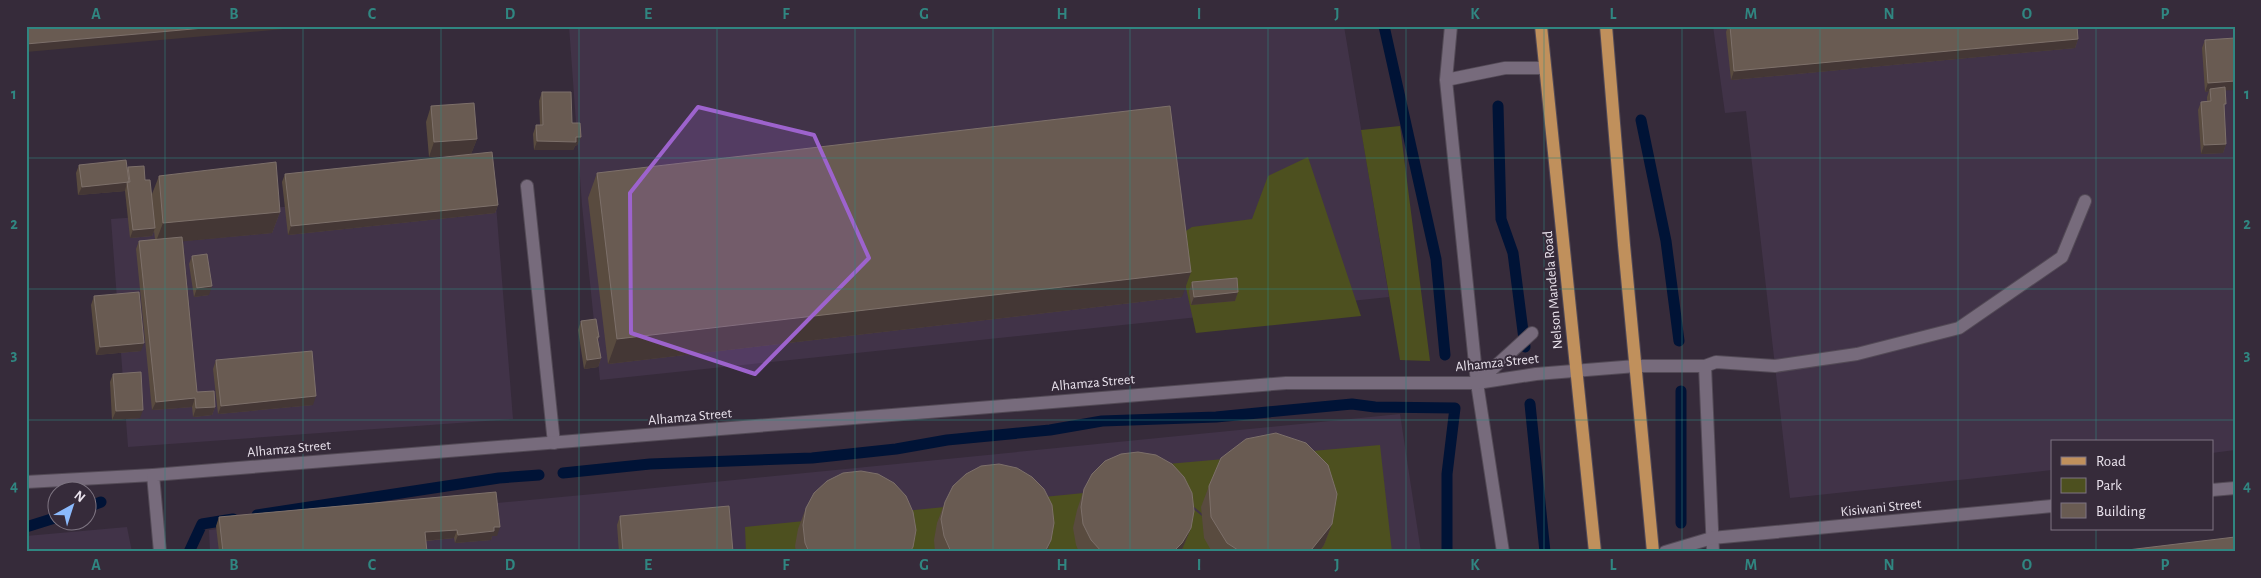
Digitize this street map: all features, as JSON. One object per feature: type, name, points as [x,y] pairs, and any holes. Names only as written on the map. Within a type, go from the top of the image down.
[{"type":"main road","name":"Nelson Mandela Road","points":[[1541,26],[1595,552]]},
{"type":"main road","points":[[1606,26],[1653,552]]},
{"type":"street","points":[[1451,26],[1446,80],[1477,383],[1502,552]]},
{"type":"street","points":[[1446,80],[1505,68],[1545,68]]},
{"type":"street","points":[[527,186],[554,443]]},
{"type":"street","name":"Alhamza Street","points":[[26,482],[153,475],[1286,383],[1477,383],[1536,374],[1636,366],[1705,366],[1716,362],[1775,366],[1857,354],[1959,328],[2062,257],[2085,200]]},
{"type":"street","points":[[1477,383],[1532,333]]},
{"type":"street","points":[[1705,366],[1713,552]]},
{"type":"street","points":[[153,475],[160,552]]},
{"type":"street","points":[[2214,490],[2235,488]]},
{"type":"street","name":"Kisiwani Street","points":[[1665,552],[1712,538],[2051,506]]},
{"type":"highlighted area","points":[[698,107],[814,135],[869,258],[755,374],[631,333],[630,193]]},
{"type":"shaded area","points":[[569,26],[1344,26],[1389,297],[600,380],[582,205]]},
{"type":"shaded area","points":[[1713,26],[2235,26],[2235,450],[2214,453],[2214,440],[2051,440],[2051,470],[1790,498],[1746,111],[1725,113]]},
{"type":"shaded area","points":[[495,192],[513,419],[128,447],[111,219]]},
{"type":"shaded area","points":[[1400,414],[1421,552],[210,552],[209,530]]},
{"type":"shaded area","points":[[127,527],[132,552],[26,552],[26,536]]},
{"type":"green space","points":[[1400,126],[1430,361],[1400,360],[1361,130]]},
{"type":"green space","points":[[1308,157],[1361,316],[1196,333],[1175,238],[1192,227],[1252,219],[1268,176]]},
{"type":"green space","points":[[1380,445],[1392,552],[1248,552],[1145,466]]},
{"type":"green space","points":[[1164,485],[1246,552],[746,552],[745,527]]},
{"type":"building","points":[[26,26],[226,26],[26,44]]},
{"type":"building","points":[[1730,26],[2077,26],[2078,39],[1734,71]]},
{"type":"building","points":[[2235,38],[2235,81],[2208,83],[2205,40]]},
{"type":"building","points":[[2225,87],[2226,144],[2204,145],[2201,102],[2211,101],[2210,89]]},
{"type":"building","points":[[542,92],[571,92],[572,123],[580,123],[581,137],[576,137],[576,142],[537,141],[536,125],[543,125]]},
{"type":"building","points":[[474,103],[477,139],[434,142],[431,106]]},
{"type":"building","points":[[1170,106],[1191,272],[617,339],[597,173]]},
{"type":"building","points":[[492,152],[498,205],[291,226],[285,174]]},
{"type":"building","points":[[126,160],[129,182],[82,187],[79,165]]},
{"type":"building","points":[[276,162],[280,212],[163,223],[159,176]]},
{"type":"building","points":[[144,166],[145,180],[150,180],[155,228],[133,230],[127,182],[130,182],[128,167]]},
{"type":"building","points":[[182,237],[197,392],[214,391],[215,407],[196,408],[195,398],[156,402],[139,241]]},
{"type":"building","points":[[207,254],[212,286],[197,288],[192,256]]},
{"type":"building","points":[[1237,278],[1238,292],[1194,297],[1192,282]]},
{"type":"building","points":[[139,292],[144,343],[100,347],[94,296]]},
{"type":"building","points":[[596,319],[601,358],[587,360],[581,321]]},
{"type":"building","points":[[312,351],[316,396],[221,406],[216,360]]},
{"type":"building","points":[[141,372],[143,410],[116,411],[113,374]]},
{"type":"building","points":[[1276,433],[1306,443],[1328,465],[1337,494],[1332,524],[1312,549],[1306,552],[1241,552],[1227,543],[1211,517],[1209,486],[1221,458],[1246,439]]},
{"type":"building","points":[[1138,452],[1156,455],[1172,464],[1184,477],[1192,493],[1194,511],[1191,528],[1182,543],[1173,552],[1102,552],[1091,540],[1083,524],[1081,507],[1084,489],[1092,474],[1105,461],[1121,454]]},
{"type":"building","points":[[999,464],[1017,468],[1032,477],[1044,489],[1052,505],[1054,523],[1051,540],[1045,552],[951,552],[944,536],[941,519],[945,502],[953,486],[966,474],[981,466]]},
{"type":"building","points":[[861,471],[878,474],[894,483],[906,496],[913,512],[916,530],[913,547],[910,552],[809,552],[805,543],[803,525],[806,508],[814,493],[827,481],[843,473]]},
{"type":"building","points":[[496,492],[500,527],[494,527],[494,531],[458,535],[457,530],[425,532],[427,552],[223,552],[219,517]]},
{"type":"building","points":[[729,506],[733,552],[623,552],[620,516]]},
{"type":"building","points":[[2235,537],[2235,552],[2111,552]]},
{"type":"waterway","points":[[1384,26],[1436,259],[1445,355]]},
{"type":"waterway","points":[[1498,106],[1501,219],[1513,253],[1525,347]]},
{"type":"waterway","points":[[1641,120],[1666,241],[1679,341]]},
{"type":"waterway","points":[[1681,391],[1681,523]]},
{"type":"waterway","points":[[563,473],[650,464],[812,458],[896,449],[947,440],[1050,430],[1102,421],[1216,417],[1352,404],[1375,407],[1455,408],[1447,474],[1447,552]]},
{"type":"waterway","points":[[1530,404],[1545,552]]},
{"type":"waterway","points":[[257,515],[499,478],[539,475]]},
{"type":"waterway","points":[[189,552],[202,524],[233,519]]},
{"type":"waterway","points":[[26,527],[48,520]]}]
